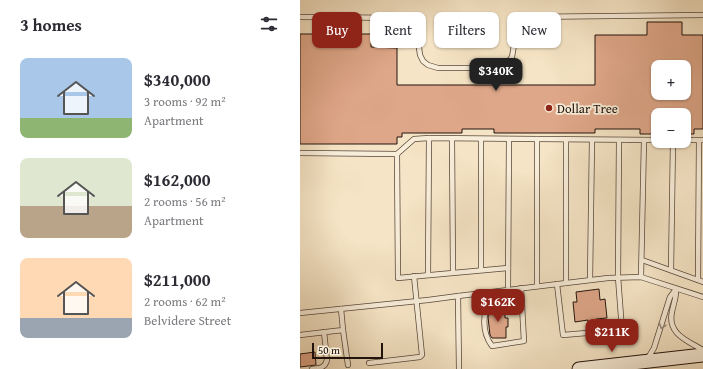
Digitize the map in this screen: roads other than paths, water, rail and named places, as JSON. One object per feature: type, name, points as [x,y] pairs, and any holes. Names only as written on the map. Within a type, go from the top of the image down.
[{"type":"main road","points":[[579,369],[703,355]]},
{"type":"lane","points":[[300,17],[408,18],[413,20],[416,25],[420,55],[423,61],[428,65],[438,68],[493,68],[507,63],[512,57],[518,21],[523,17],[703,15]]},
{"type":"lane","points":[[428,275],[429,138]]},
{"type":"lane","points":[[300,153],[397,154],[414,139],[429,138],[651,140]]},
{"type":"lane","points":[[452,138],[453,272]]},
{"type":"lane","points":[[481,139],[481,270]]},
{"type":"lane","points":[[508,290],[509,139]]},
{"type":"lane","points":[[537,139],[537,286]]},
{"type":"lane","points":[[566,140],[566,283]]},
{"type":"lane","points":[[590,280],[592,140]]},
{"type":"lane","points":[[557,284],[563,335],[622,330],[618,277],[619,140]]},
{"type":"lane","points":[[641,277],[644,140]]},
{"type":"lane","points":[[642,260],[700,281],[701,140]]},
{"type":"lane","points":[[671,270],[673,148]]},
{"type":"lane","points":[[397,154],[398,278],[508,268]]},
{"type":"lane","points":[[369,363],[420,357],[422,354],[414,276]]},
{"type":"lane","points":[[300,313],[417,301],[618,277],[641,277],[676,290],[703,297]]},
{"type":"lane","points":[[521,288],[522,300],[524,341],[492,346],[487,340],[485,332],[485,311],[487,304],[493,302],[522,300]]},
{"type":"lane","points":[[676,290],[676,297],[670,322],[673,329],[678,334],[703,350]]},
{"type":"lane","points":[[646,362],[654,348],[670,297],[676,290]]},
{"type":"lane","points":[[458,296],[459,369]]},
{"type":"lane","points":[[341,309],[348,365]]},
{"type":"lane","points":[[300,335],[343,330]]},
{"type":"lane","points":[[312,369],[322,367],[326,364],[327,360],[324,332]]},
{"type":"place","name":"Dollar Tree","points":[[549,108]]}]
